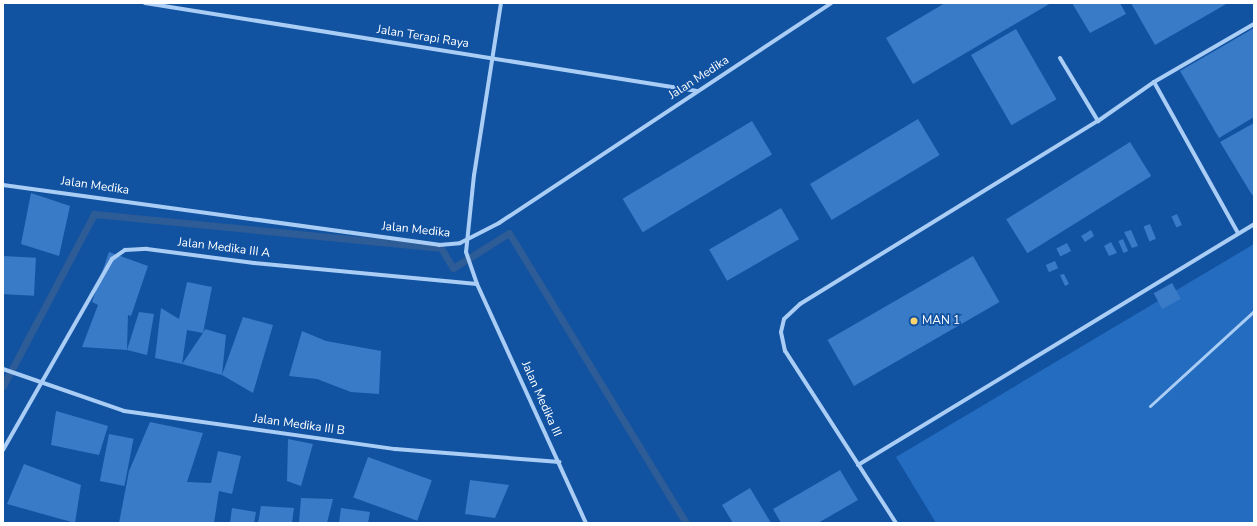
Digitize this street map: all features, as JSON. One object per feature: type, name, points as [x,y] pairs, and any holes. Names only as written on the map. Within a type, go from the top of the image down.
[{"type":"street","name":"Jalan Terapi Raya","points":[[145,3],[697,91]]},
{"type":"street","name":"Jalan Medika III","points":[[501,3],[494,59],[465,242],[466,252],[477,284],[586,523]]},
{"type":"street","name":"Jalan Medika","points":[[3,185],[439,244],[465,242],[499,223],[831,3]]},
{"type":"street","points":[[896,523],[785,351],[780,332],[784,320],[800,304],[1098,121],[1154,82],[1254,24]]},
{"type":"street","points":[[1060,58],[1098,121]]},
{"type":"street","points":[[1154,82],[1238,233]]},
{"type":"street","points":[[858,465],[1254,224]]},
{"type":"street","name":"Jalan Medika III A","points":[[3,450],[112,259],[125,250],[147,248],[254,262],[477,284]]},
{"type":"street","name":"Jalan Medika III B","points":[[3,369],[22,374],[108,407],[153,416],[395,449],[559,462]]},
{"type":"lane","points":[[1150,406],[1254,311]]},
{"type":"shaded area","points":[[1254,244],[1254,523],[936,523],[896,457]]},
{"type":"building","points":[[945,3],[1051,3],[913,84],[886,38]]},
{"type":"building","points":[[1072,3],[1120,3],[1126,14],[1090,33]]},
{"type":"building","points":[[1131,3],[1228,3],[1155,45]]},
{"type":"building","points":[[1254,28],[1254,117],[1219,138],[1180,71]]},
{"type":"building","points":[[1016,29],[1056,99],[1011,125],[971,55]]},
{"type":"building","points":[[918,119],[940,155],[832,220],[810,184]]},
{"type":"building","points":[[752,121],[772,154],[643,232],[623,199]]},
{"type":"building","points":[[1254,123],[1254,194],[1252,195],[1220,142]]},
{"type":"building","points":[[1130,142],[1151,176],[1027,253],[1006,219]]},
{"type":"building","points":[[31,193],[70,206],[59,256],[21,244]]},
{"type":"building","points":[[781,208],[799,239],[727,281],[709,250]]},
{"type":"building","points":[[1177,214],[1182,225],[1176,227],[1172,216]]},
{"type":"building","points":[[1150,224],[1156,239],[1150,241],[1144,227]]},
{"type":"building","points":[[1091,230],[1094,236],[1085,242],[1081,236]]},
{"type":"building","points":[[1131,230],[1138,246],[1132,248],[1124,232]]},
{"type":"building","points":[[1123,239],[1128,251],[1123,253],[1118,241]]},
{"type":"building","points":[[1111,242],[1117,253],[1109,256],[1104,246]]},
{"type":"building","points":[[1067,243],[1071,251],[1060,256],[1056,248]]},
{"type":"building","points":[[109,252],[148,266],[131,316],[128,315],[127,350],[82,347],[98,305],[92,302]]},
{"type":"building","points":[[3,256],[36,258],[34,296],[3,294]]},
{"type":"building","name":"MAN 1","points":[[973,256],[1000,302],[854,386],[828,340]]},
{"type":"building","points":[[1055,261],[1058,268],[1049,272],[1046,265]]},
{"type":"building","points":[[1064,274],[1069,284],[1065,286],[1060,275]]},
{"type":"building","points":[[187,282],[212,287],[203,333],[187,330],[182,364],[155,358],[161,308],[179,319]]},
{"type":"building","points":[[1172,283],[1181,299],[1162,309],[1154,293]]},
{"type":"building","points":[[139,312],[154,314],[147,355],[127,350]]},
{"type":"building","points":[[243,317],[273,325],[253,393],[222,375]]},
{"type":"building","points":[[205,329],[226,335],[222,375],[182,364]]},
{"type":"building","points":[[302,331],[326,341],[381,351],[379,394],[351,392],[317,379],[289,376]]},
{"type":"building","points":[[56,411],[108,426],[99,455],[51,445]]},
{"type":"building","points":[[150,422],[203,433],[187,482],[211,483],[218,451],[241,456],[232,494],[219,491],[214,523],[119,523],[129,471]]},
{"type":"building","points":[[109,434],[134,439],[124,486],[100,481]]},
{"type":"building","points":[[288,439],[313,444],[301,486],[287,481]]},
{"type":"building","points":[[368,457],[432,480],[417,521],[353,497]]},
{"type":"building","points":[[24,464],[81,485],[75,523],[7,504]]},
{"type":"building","points":[[840,470],[858,500],[818,523],[781,523],[773,509]]},
{"type":"building","points":[[470,480],[509,485],[495,518],[465,514]]},
{"type":"building","points":[[750,488],[771,523],[733,523],[722,505]]},
{"type":"building","points":[[301,498],[333,499],[327,523],[299,523]]},
{"type":"building","points":[[261,506],[294,508],[292,523],[258,523]]},
{"type":"building","points":[[232,508],[256,512],[254,523],[230,523]]},
{"type":"building","points":[[341,508],[370,512],[368,523],[339,523]]},
{"type":"waterway","points":[[3,386],[94,214],[441,248],[453,268],[509,233],[686,523]]},
{"type":"place","name":"MAN 1","points":[[914,321]]}]
